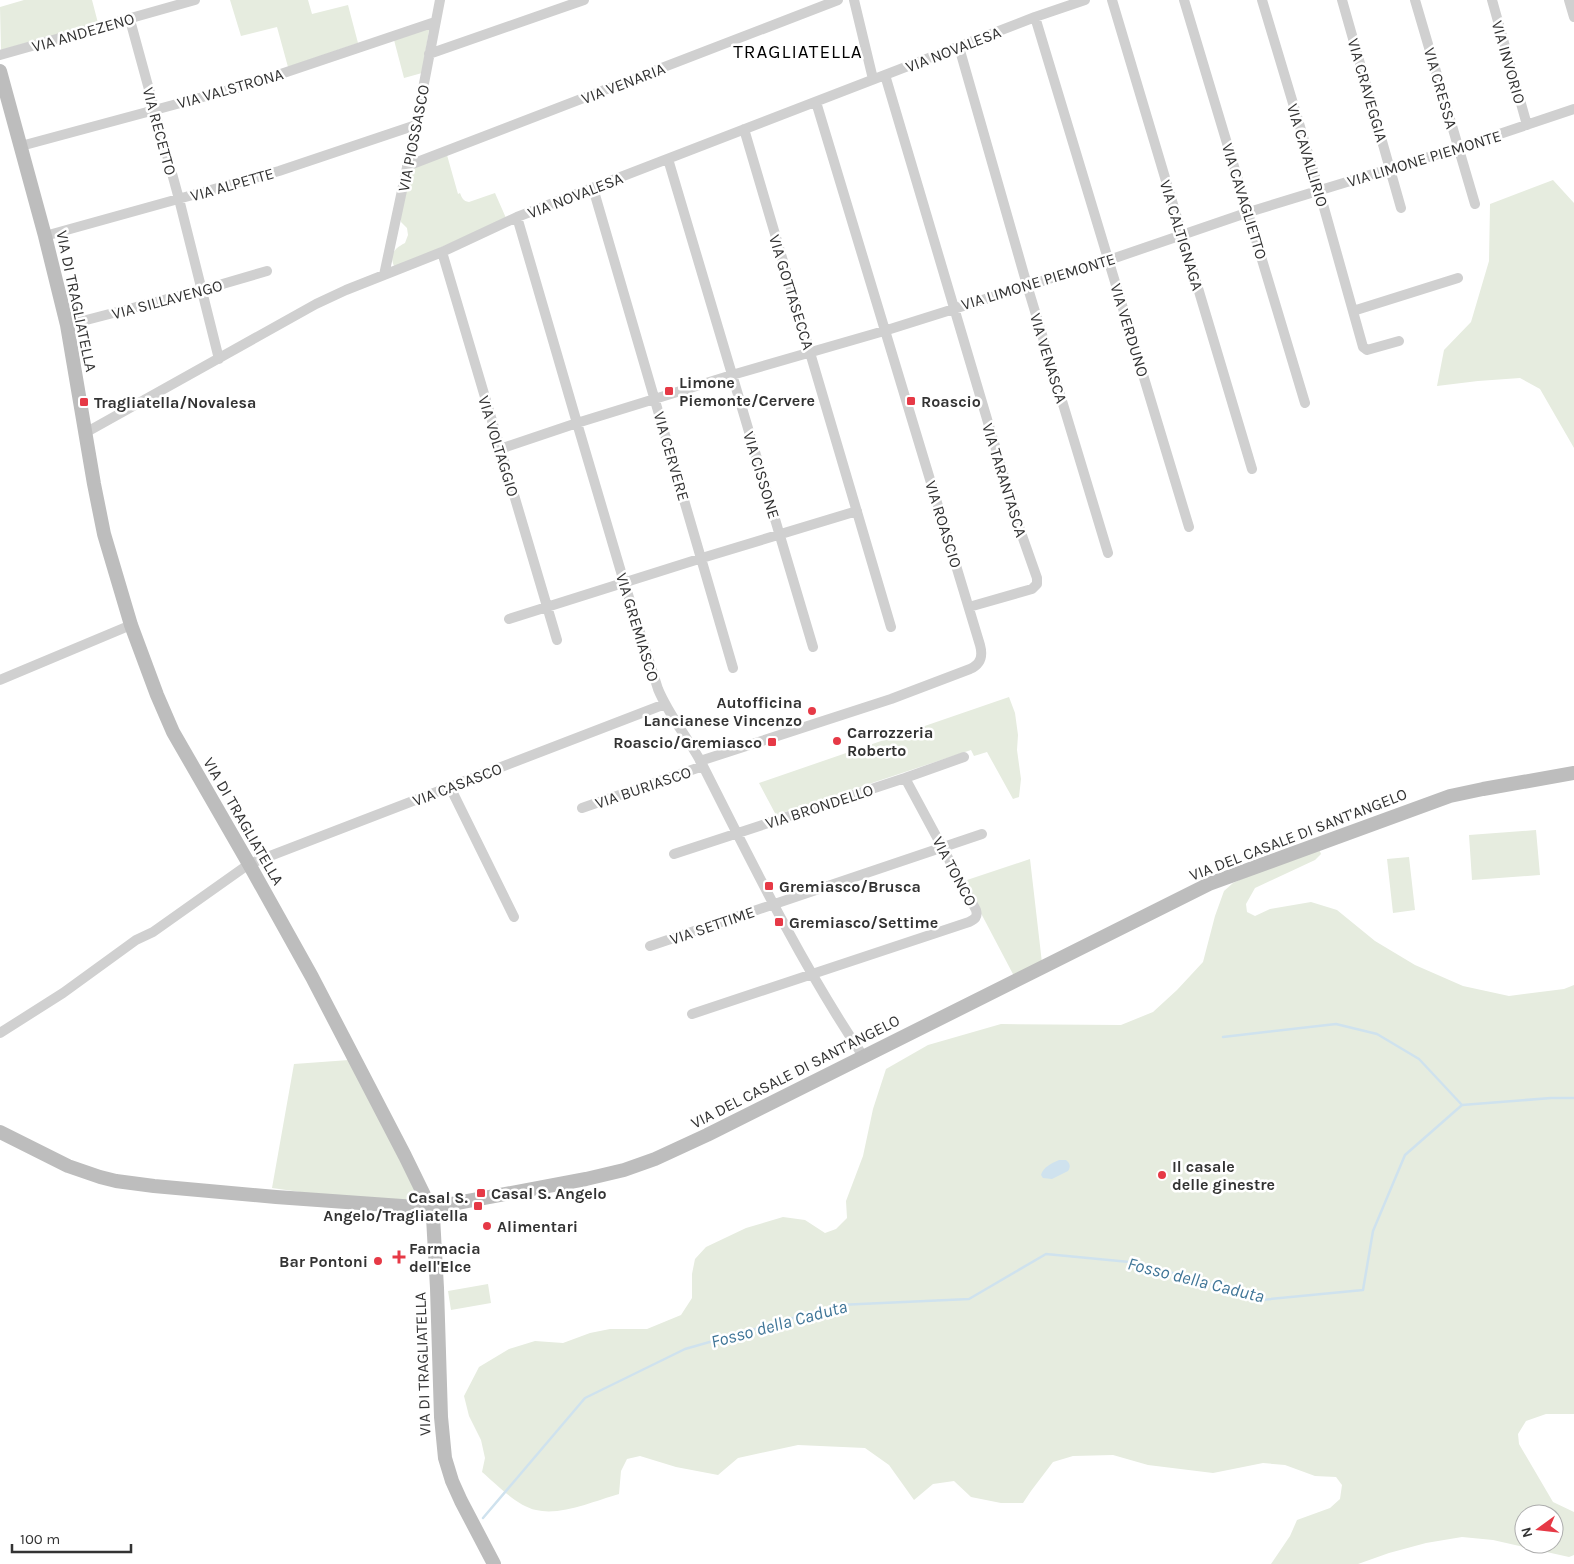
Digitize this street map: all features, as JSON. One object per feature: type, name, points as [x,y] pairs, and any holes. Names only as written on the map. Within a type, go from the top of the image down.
[{"type":"main road","name":"VIA DI TRAGLIATELLA","points":[[0,71],[45,236],[66,325],[104,534],[131,625],[161,705],[173,732],[321,994],[397,1140],[433,1217],[442,1437],[452,1481],[494,1564]]},
{"type":"main road","name":"VIA DEL CASALE DI SANT'ANGELO","points":[[0,1132],[68,1166],[116,1181],[276,1197],[430,1208],[586,1179],[634,1167],[706,1135],[1220,880],[1450,796],[1574,773]]},
{"type":"street","name":"VIA ANDEZENO","points":[[0,55],[130,20],[195,0]]},
{"type":"street","name":"VIA PIOSSASCO","points":[[384,275],[440,0]]},
{"type":"street","points":[[430,54],[584,0]]},
{"type":"street","name":"VIA VENARIA","points":[[407,166],[838,0]]},
{"type":"street","points":[[854,0],[873,79]]},
{"type":"street","name":"VIA NOVALESA","points":[[85,434],[346,290],[442,252],[518,217],[1035,17],[1085,0]]},
{"type":"street","name":"VIA CALTIGNAGA","points":[[1112,0],[1252,469]]},
{"type":"street","name":"VIA CAVAGLIETTO","points":[[1184,0],[1249,212],[1304,403]]},
{"type":"street","name":"VIA CAVALLIRIO","points":[[1262,0],[1364,347],[1367,350],[1398,341]]},
{"type":"street","name":"VIA CRAVEGGIA","points":[[1342,0],[1401,208]]},
{"type":"street","name":"VIA CRESSA","points":[[1416,0],[1475,204]]},
{"type":"street","name":"VIA INVORIO","points":[[1492,0],[1527,125]]},
{"type":"street","points":[[1569,0],[1574,17]]},
{"type":"street","name":"VIA VERDUNO","points":[[1035,17],[1189,528]]},
{"type":"street","name":"VIA RECETTO","points":[[130,20],[179,199],[219,359]]},
{"type":"street","name":"VIA VALSTRONA","points":[[21,146],[251,84],[435,22]]},
{"type":"street","name":"VIA VENASCA","points":[[959,47],[1108,553]]},
{"type":"street","name":"VIA TARANTASCA","points":[[885,75],[1019,527],[1038,580],[1036,586],[1030,589],[969,608]]},
{"type":"street","name":"VIA ROASCIO","points":[[702,764],[891,699],[973,668],[980,661],[982,652],[816,102]]},
{"type":"street","name":"VIA LIMONE PIEMONTE","points":[[500,449],[577,423],[884,331],[1109,260],[1249,212],[1458,148],[1574,109]]},
{"type":"street","name":"VIA ALPETTE","points":[[45,236],[279,171],[416,125]]},
{"type":"street","name":"VIA GOTTASECCA","points":[[744,129],[891,627]]},
{"type":"street","name":"VIA CISSONE","points":[[668,159],[814,647]]},
{"type":"street","name":"VIA CERVERE","points":[[593,188],[733,668]]},
{"type":"street","name":"VIA GREMIASCO","points":[[518,217],[624,582],[657,686],[665,704],[702,764],[812,974],[863,1056]]},
{"type":"street","name":"VIA VOLTAGGIO","points":[[442,252],[558,640]]},
{"type":"street","name":"VIA SILLAVENGO","points":[[66,325],[267,272]]},
{"type":"street","points":[[1353,311],[1458,278]]},
{"type":"street","points":[[508,619],[858,511]]},
{"type":"street","points":[[0,680],[131,625]]},
{"type":"street","name":"VIA CASASCO","points":[[0,1033],[63,993],[136,940],[153,932],[249,864],[665,704]]},
{"type":"street","name":"VIA BRONDELLO","points":[[674,854],[964,757]]},
{"type":"street","name":"VIA BURIASCO","points":[[582,808],[702,764]]},
{"type":"street","name":"VIA TONCO","points":[[812,974],[975,919],[976,910],[905,778]]},
{"type":"street","points":[[450,787],[514,917]]},
{"type":"street","name":"VIA SETTIME","points":[[650,946],[982,834]]},
{"type":"street","points":[[692,1014],[812,974]]},
{"type":"shaded area","points":[[24,0],[92,0],[98,23],[1,50],[0,7]]},
{"type":"shaded area","points":[[230,0],[308,0],[312,14],[348,5],[358,43],[288,67],[277,27],[241,36]]},
{"type":"shaded area","points":[[427,29],[429,30],[422,73],[404,78],[394,40]]},
{"type":"shaded area","points":[[447,155],[458,194],[460,193],[465,201],[469,202],[495,193],[506,218],[404,264],[394,266],[392,258],[394,252],[405,243],[408,235],[407,228],[401,222],[401,216],[411,169]]},
{"type":"shaded area","points":[[1553,180],[1574,203],[1574,448],[1540,389],[1520,378],[1437,386],[1444,350],[1471,322],[1489,261],[1490,204]]},
{"type":"shaded area","points":[[1009,697],[1015,713],[1018,735],[1017,750],[1021,779],[1019,797],[1013,799],[987,752],[974,756],[971,750],[776,815],[759,783]]},
{"type":"shaded area","points":[[1536,830],[1540,875],[1472,880],[1469,835]]},
{"type":"shaded area","points":[[1319,849],[1321,854],[1315,860],[1255,888],[1246,904],[1247,912],[1255,916],[1270,909],[1311,902],[1337,910],[1375,941],[1415,965],[1463,986],[1509,996],[1564,989],[1574,985],[1574,1414],[1546,1414],[1526,1421],[1518,1434],[1519,1444],[1553,1502],[1557,1504],[1514,1504],[1514,1545],[1493,1540],[1462,1537],[1426,1543],[1358,1564],[1271,1564],[1290,1536],[1297,1520],[1330,1508],[1340,1499],[1342,1485],[1336,1477],[1315,1476],[1285,1465],[1263,1463],[1213,1473],[1148,1465],[1113,1455],[1073,1456],[1053,1462],[1023,1503],[1001,1503],[971,1497],[954,1481],[933,1484],[914,1500],[889,1465],[865,1448],[798,1445],[738,1458],[718,1475],[676,1467],[640,1456],[627,1459],[621,1471],[619,1494],[578,1507],[556,1511],[529,1508],[507,1494],[482,1472],[485,1458],[481,1440],[469,1416],[464,1396],[479,1367],[509,1349],[535,1341],[563,1343],[590,1333],[610,1329],[647,1329],[681,1315],[692,1298],[692,1274],[695,1259],[706,1247],[746,1228],[783,1217],[805,1220],[825,1233],[836,1229],[847,1218],[846,1201],[863,1156],[873,1109],[886,1069],[928,1045],[1001,1024],[1121,1025],[1153,1012],[1203,962],[1215,916],[1224,891],[1233,883]]},
{"type":"shaded area","points":[[1409,857],[1415,910],[1393,913],[1387,859]]},
{"type":"shaded area","points":[[1030,859],[1042,963],[1014,976],[964,881]]},
{"type":"shaded area","points":[[349,1060],[420,1198],[419,1201],[350,1199],[272,1188],[294,1064]]},
{"type":"shaded area","points":[[488,1284],[491,1303],[451,1310],[448,1291]]},
{"type":"shaded area","points":[[1564,1507],[1574,1512],[1574,1555],[1569,1557],[1556,1554],[1564,1554]]},
{"type":"water","points":[[1059,1160],[1066,1160],[1068,1162],[1070,1167],[1068,1171],[1052,1179],[1043,1178],[1041,1175],[1044,1170]]},
{"type":"waterway","points":[[1223,1037],[1336,1024],[1377,1034],[1419,1059],[1462,1105]]},
{"type":"waterway","name":"Fosso della Caduta","points":[[483,1518],[585,1398],[685,1349],[839,1305],[969,1299],[1046,1254],[1140,1263],[1261,1300],[1363,1290],[1373,1231],[1405,1155],[1462,1105],[1574,1098]]},
{"type":"place","name":"Limone Piemonte/Cervere","points":[[669,391]]},
{"type":"place","name":"Roascio","points":[[911,401]]},
{"type":"place","name":"Tragliatella/Novalesa","points":[[84,402]]},
{"type":"place","name":"Autofficina Lancianese Vincenzo","points":[[812,711]]},
{"type":"place","name":"Carrozzeria Roberto","points":[[837,741]]},
{"type":"place","name":"Roascio/Gremiasco","points":[[772,742]]},
{"type":"place","name":"Gremiasco/Brusca","points":[[769,886]]},
{"type":"place","name":"Gremiasco/Settime","points":[[779,922]]},
{"type":"place","name":"Il casale delle ginestre","points":[[1162,1175]]},
{"type":"place","name":"Casal S. Angelo","points":[[481,1193]]},
{"type":"place","name":"Casal S. Angelo/Tragliatella","points":[[478,1206]]},
{"type":"place","name":"Alimentari","points":[[487,1226]]},
{"type":"place","name":"Farmacia dell'Elce","points":[[399,1257]]},
{"type":"place","name":"Bar Pontoni","points":[[378,1261]]},
{"type":"district","name":"TRAGLIATELLA","points":[[798,51]]}]
